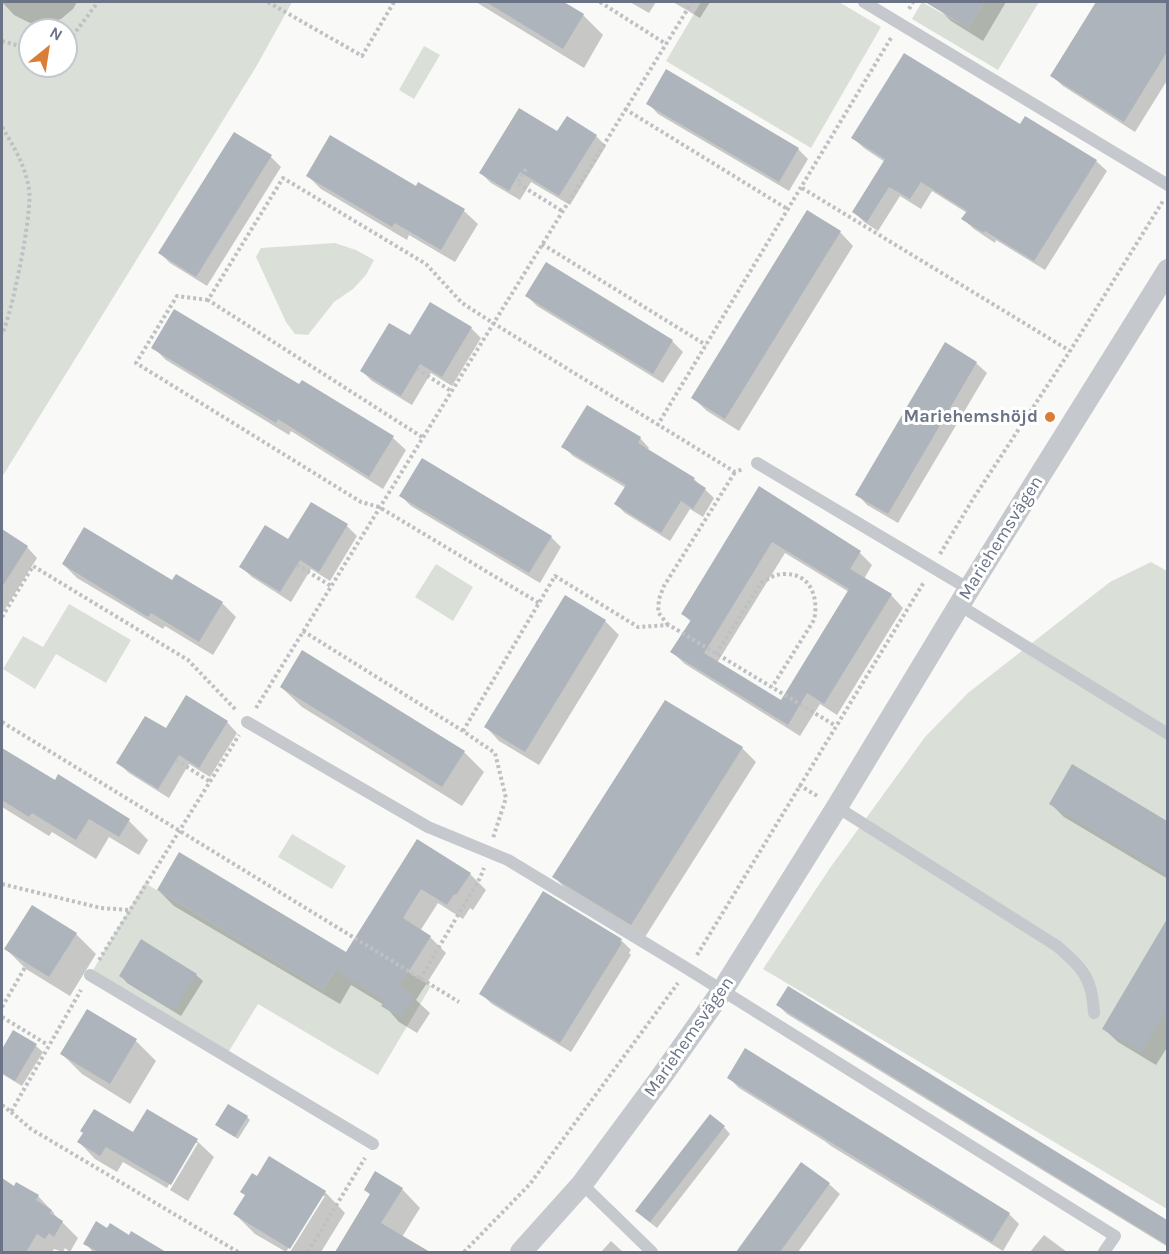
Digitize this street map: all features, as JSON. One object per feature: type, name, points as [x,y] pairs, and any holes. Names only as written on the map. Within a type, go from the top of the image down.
[{"type":"street","name":"Mariehemsvägen","points":[[521,1252],[582,1184],[722,991],[964,597],[1166,275]]},
{"type":"lane","points":[[864,2],[1167,185]]},
{"type":"lane","points":[[757,463],[932,567],[964,597],[1167,734]]},
{"type":"lane","points":[[248,722],[428,827],[489,851],[518,866],[688,969],[1115,1236],[1104,1252]]},
{"type":"lane","points":[[837,807],[1057,946],[1079,965],[1088,979],[1093,993],[1094,1013]]},
{"type":"lane","points":[[90,975],[373,1144]]},
{"type":"lane","points":[[582,1184],[652,1252]]},
{"type":"path","points":[[78,29],[98,2]]},
{"type":"path","points":[[268,2],[362,56],[394,2]]},
{"type":"path","points":[[600,2],[666,44]]},
{"type":"path","points":[[11,1112],[48,1045],[129,910],[248,722],[692,2]]},
{"type":"path","points":[[657,426],[913,2]]},
{"type":"path","points":[[2,41],[18,46]]},
{"type":"path","points":[[625,109],[789,210]]},
{"type":"path","points":[[2,127],[22,161],[30,192],[23,248],[2,334]]},
{"type":"path","points":[[526,169],[517,183],[562,211]]},
{"type":"path","points":[[208,300],[283,178],[426,264],[462,303],[657,426],[735,472]]},
{"type":"path","points":[[802,188],[1070,351]]},
{"type":"path","points":[[464,1252],[530,1184],[688,969],[973,499],[1070,351],[1167,194]]},
{"type":"path","points":[[542,244],[706,345]]},
{"type":"path","points":[[422,437],[208,300],[177,296],[136,363],[361,502],[380,507],[539,603]]},
{"type":"path","points":[[417,369],[451,390]]},
{"type":"path","points":[[757,463],[735,472],[664,586],[659,599],[658,612],[669,625],[836,726]]},
{"type":"path","points":[[297,565],[331,586]]},
{"type":"path","points":[[2,617],[33,566],[188,660],[248,722]]},
{"type":"path","points":[[716,654],[761,583],[784,574],[807,583],[815,594],[817,607],[814,620],[772,687]]},
{"type":"path","points":[[463,731],[555,576],[638,627],[669,625]]},
{"type":"path","points":[[303,632],[495,753],[506,798],[489,851],[480,878],[420,979]]},
{"type":"path","points":[[2,722],[459,1002]]},
{"type":"path","points":[[176,760],[209,781]]},
{"type":"path","points":[[2,884],[101,908],[129,910]]},
{"type":"path","points":[[2,1007],[27,964]]},
{"type":"path","points":[[2,1017],[48,1045]]},
{"type":"path","points":[[2,1106],[31,1129],[238,1252]]},
{"type":"path","points":[[308,1252],[373,1144]]},
{"type":"shaded area","points":[[2,2],[292,2],[256,67],[2,477]]},
{"type":"shaded area","points":[[701,2],[839,2],[881,27],[811,148],[666,61]]},
{"type":"shaded area","points":[[922,2],[968,28],[984,2],[1039,2],[998,70],[912,19]]},
{"type":"shaded area","points":[[424,46],[440,55],[414,99],[399,90]]},
{"type":"shaded area","points":[[335,243],[356,250],[374,260],[366,275],[353,289],[334,302],[308,335],[295,334],[286,322],[256,257],[261,248]]},
{"type":"shaded area","points":[[1151,562],[1167,571],[1167,1209],[763,969],[830,868],[925,737],[968,693],[1110,582]]},
{"type":"shaded area","points":[[436,564],[473,587],[453,621],[415,597]]},
{"type":"shaded area","points":[[69,604],[131,640],[106,683],[56,654],[35,689],[3,669],[23,636],[43,647]]},
{"type":"shaded area","points":[[292,834],[346,866],[332,889],[278,857]]},
{"type":"shaded area","points":[[145,883],[323,990],[354,939],[431,986],[378,1075],[258,1004],[226,1056],[90,975]]},
{"type":"building","points":[[486,2],[564,2],[584,14],[563,49]]},
{"type":"building","points":[[925,2],[984,2],[968,28]]},
{"type":"building","points":[[1096,2],[1167,2],[1167,52],[1124,122],[1050,76]]},
{"type":"building","points":[[904,53],[1020,124],[1025,116],[1097,160],[1034,261],[961,219],[967,211],[921,182],[910,199],[889,187],[867,222],[852,212],[885,159],[851,138]]},
{"type":"building","points":[[666,69],[799,148],[779,182],[646,104]]},
{"type":"building","points":[[519,108],[557,131],[567,116],[597,135],[559,196],[520,172],[509,191],[479,173]]},
{"type":"building","points":[[234,132],[272,155],[196,277],[158,253]]},
{"type":"building","points":[[330,135],[416,186],[418,182],[465,209],[441,250],[395,223],[392,227],[306,176]]},
{"type":"building","points":[[807,210],[841,231],[725,419],[691,398]]},
{"type":"building","points":[[546,262],[673,340],[653,374],[525,296]]},
{"type":"building","points":[[430,302],[472,327],[442,377],[420,364],[401,396],[360,371],[389,323],[410,335]]},
{"type":"building","points":[[174,309],[299,384],[302,380],[394,436],[369,477],[278,419],[276,423],[151,348]]},
{"type":"building","points":[[945,342],[977,362],[888,514],[855,495]]},
{"type":"building","points":[[587,405],[641,437],[638,443],[695,478],[693,480],[706,488],[693,509],[681,501],[661,533],[614,504],[626,485],[561,447]]},
{"type":"building","points":[[422,458],[552,536],[529,573],[399,496]]},
{"type":"building","points":[[759,486],[861,551],[850,569],[892,594],[824,704],[807,693],[788,725],[670,652],[691,620],[681,614]],"holes":[[[772,542],[849,589],[781,700],[704,653]]]},
{"type":"building","points":[[311,502],[348,524],[319,572],[300,560],[280,592],[239,567],[265,525],[288,539]]},
{"type":"building","points":[[84,527],[172,580],[176,574],[223,602],[199,642],[151,613],[148,617],[62,564]]},
{"type":"building","points":[[2,529],[28,546],[2,587]]},
{"type":"building","points":[[565,595],[606,620],[525,752],[484,727]]},
{"type":"building","points":[[302,650],[465,751],[442,787],[280,687]]},
{"type":"building","points":[[186,695],[228,721],[199,768],[179,755],[158,789],[116,763],[145,716],[166,728]]},
{"type":"building","points":[[665,700],[743,747],[631,925],[552,877]]},
{"type":"building","points":[[2,748],[55,780],[58,774],[130,819],[119,837],[89,819],[76,840],[32,813],[29,817],[2,800]]},
{"type":"building","points":[[1072,764],[1167,821],[1167,875],[1049,804]]},
{"type":"building","points":[[417,839],[471,873],[447,905],[421,889],[403,918],[431,936],[399,987],[415,996],[401,1018],[381,1006],[385,1001],[335,970],[323,990],[157,890],[179,852],[346,952]]},
{"type":"building","points":[[543,891],[622,939],[620,942],[622,943],[560,1043],[479,994]]},
{"type":"building","points":[[32,905],[77,933],[49,977],[4,949]]},
{"type":"building","points":[[1167,919],[1167,1009],[1142,1053],[1102,1029]]},
{"type":"building","points":[[141,939],[197,974],[174,1011],[119,976]]},
{"type":"building","points":[[788,986],[1167,1220],[1167,1245],[776,1005]]},
{"type":"building","points":[[87,1009],[137,1039],[110,1084],[60,1054]]},
{"type":"building","points":[[13,1030],[37,1044],[15,1081],[2,1073],[2,1049]]},
{"type":"building","points":[[745,1048],[1010,1213],[992,1242],[727,1078]]},
{"type":"building","points":[[228,1104],[248,1116],[235,1137],[215,1125]]},
{"type":"building","points":[[94,1109],[133,1132],[147,1109],[198,1139],[171,1185],[106,1147],[100,1156],[77,1142],[83,1133],[80,1131]]},
{"type":"building","points":[[710,1114],[725,1126],[650,1222],[635,1211]]},
{"type":"building","points":[[269,1156],[326,1191],[290,1249],[233,1214],[245,1195],[240,1192],[252,1173],[257,1176]]},
{"type":"building","points":[[801,1162],[830,1183],[780,1252],[736,1252]]},
{"type":"building","points":[[375,1171],[403,1188],[381,1223],[430,1252],[335,1252],[370,1194],[364,1190]]},
{"type":"building","points":[[2,1178],[14,1186],[16,1182],[39,1195],[36,1200],[52,1210],[50,1213],[63,1221],[54,1237],[49,1233],[45,1239],[37,1234],[26,1252],[2,1252]]},
{"type":"building","points":[[96,1221],[107,1228],[110,1223],[129,1235],[131,1231],[166,1252],[99,1252],[83,1244]]},
{"type":"place","name":"Mariehemshöjd","points":[[1050,417]]}]
